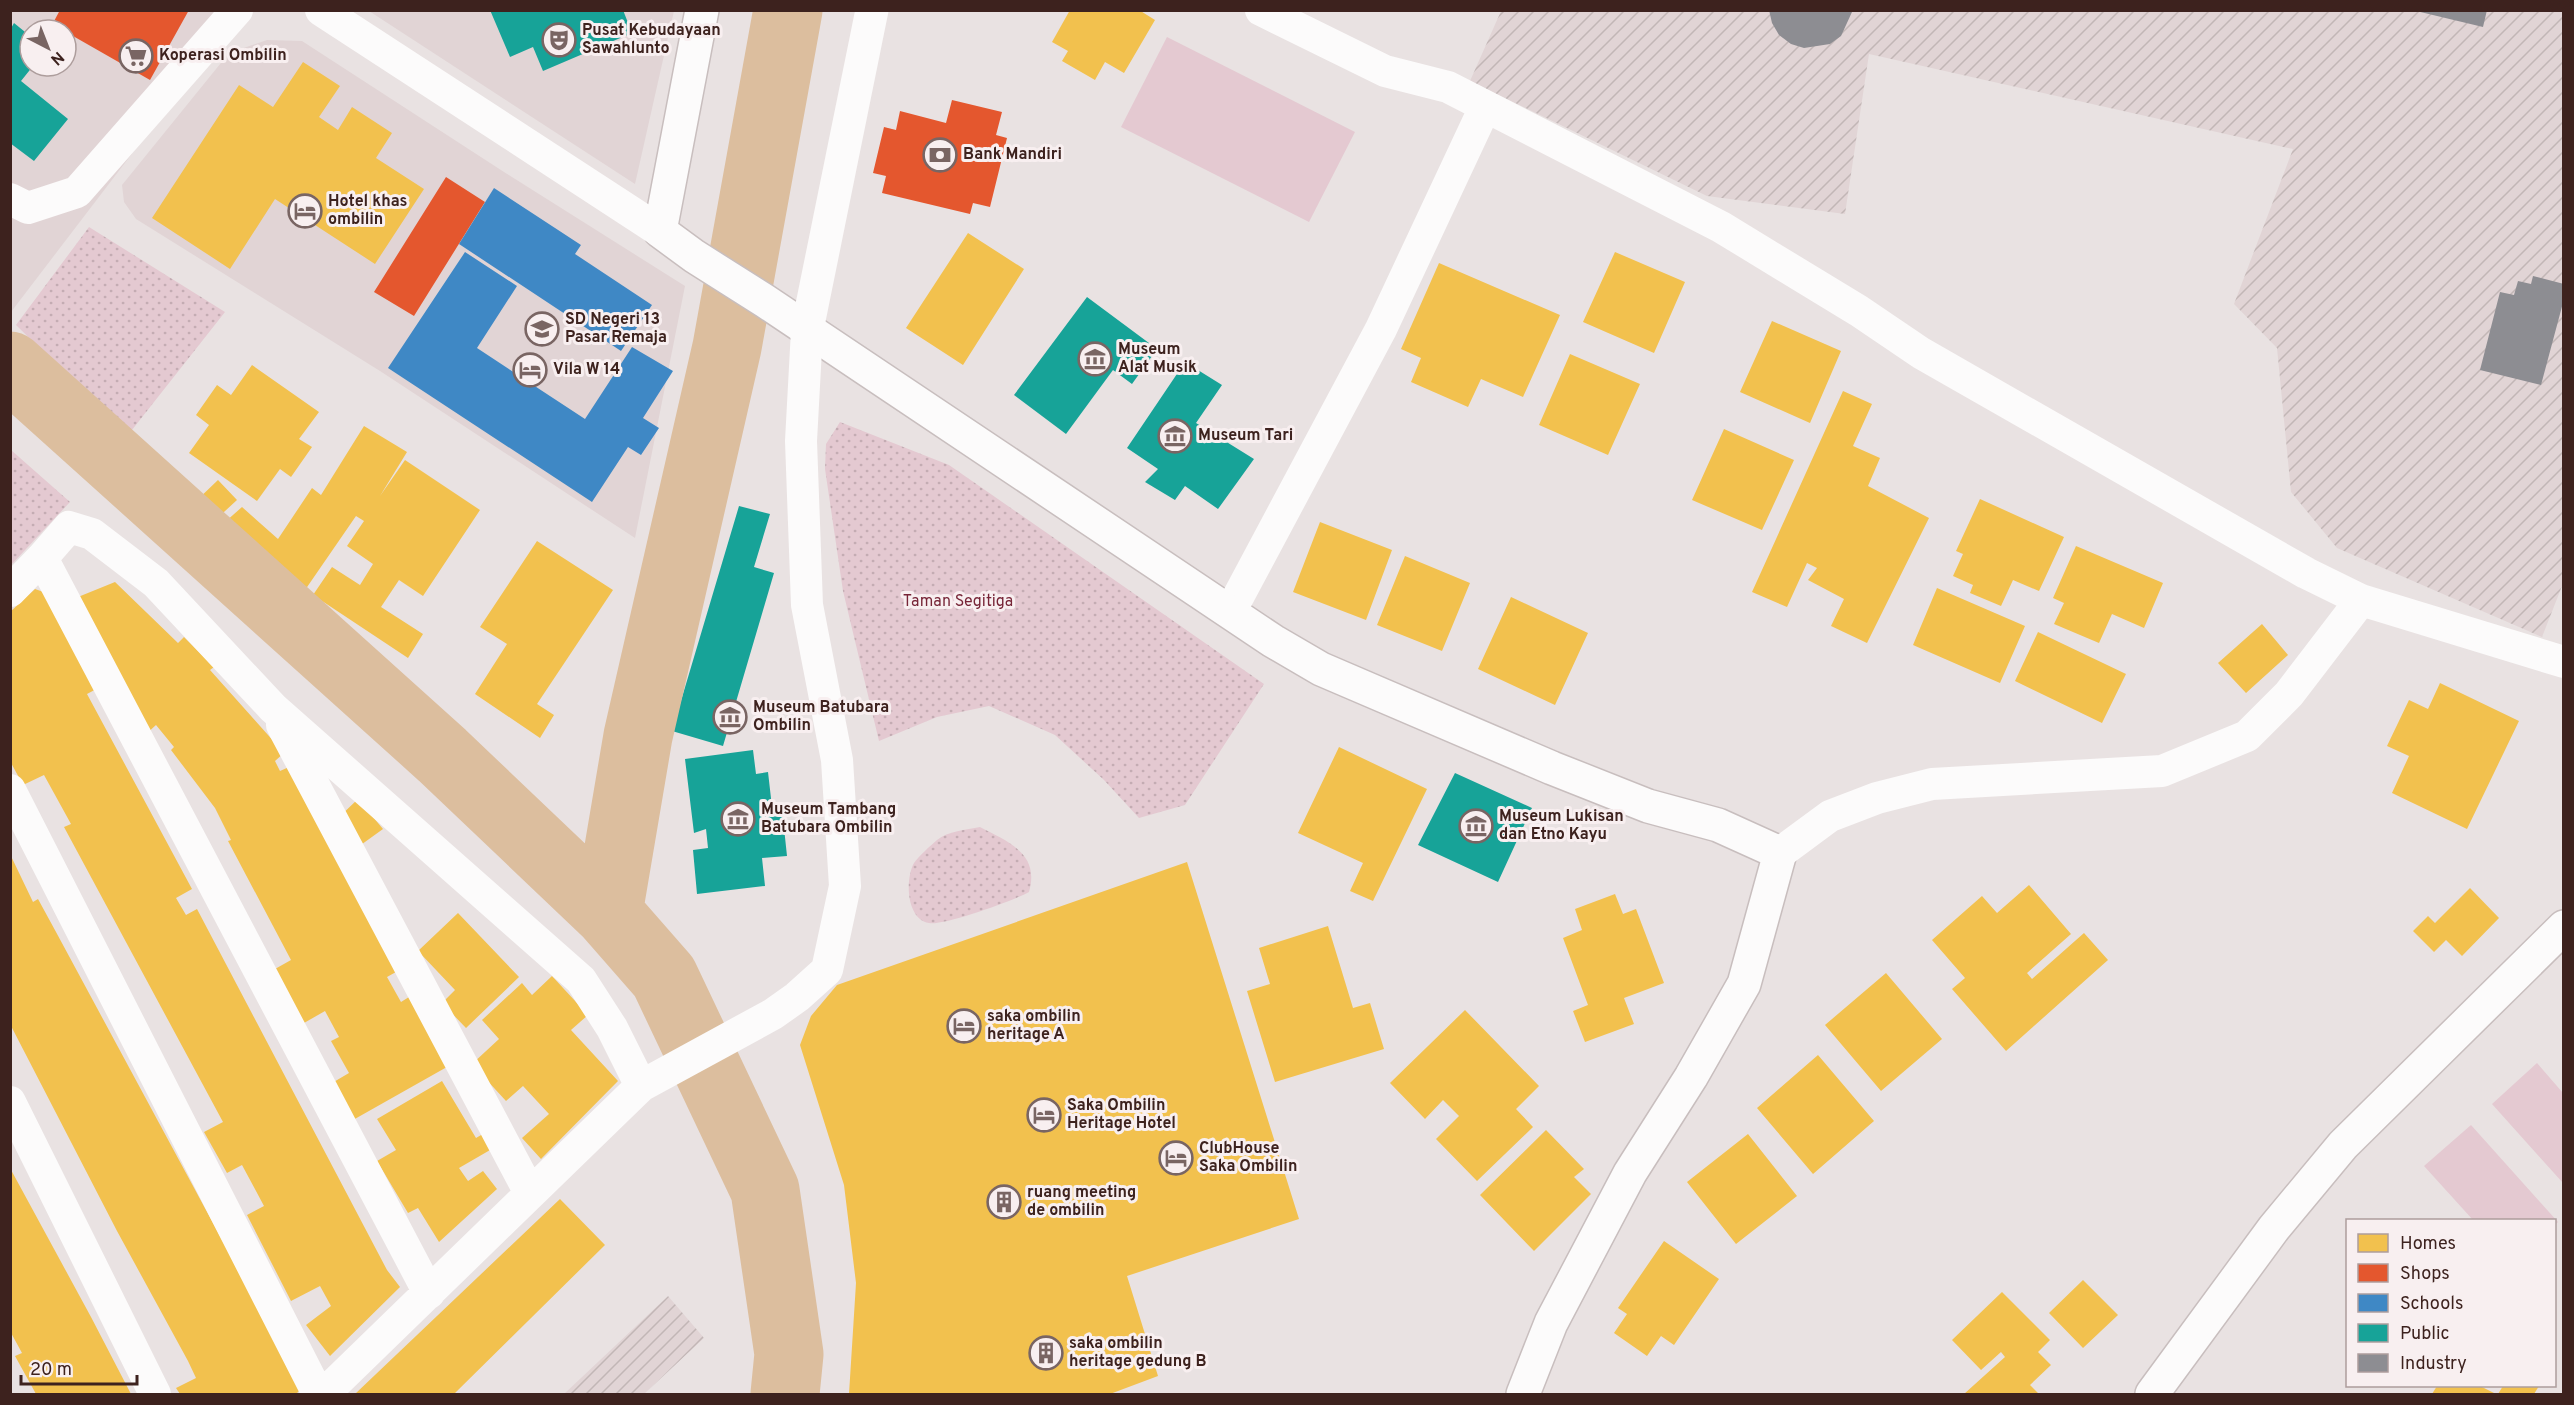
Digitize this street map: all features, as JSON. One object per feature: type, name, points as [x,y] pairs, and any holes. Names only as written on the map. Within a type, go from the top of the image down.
[{"type":"main road","points":[[702,10],[660,231],[1230,612],[1321,669],[1552,768],[1648,806],[1718,825],[1780,853],[1744,984],[1691,1077],[1630,1173],[1551,1323],[1523,1395]]},
{"type":"main road","points":[[807,330],[873,10]]},
{"type":"main road","points":[[2152,1395],[2274,1228],[2343,1145],[2564,927]]},
{"type":"street","points":[[10,199],[28,208],[76,192],[237,10]]},
{"type":"street","points":[[321,10],[660,231]]},
{"type":"street","points":[[1261,10],[1384,70],[1448,87],[1721,227],[1860,311],[1941,364],[2306,573],[2361,600],[2564,662]]},
{"type":"street","points":[[1230,612],[1381,329],[1485,107]]},
{"type":"street","points":[[324,1395],[530,1193],[651,1081],[774,1014],[827,970],[845,886],[837,760],[807,605],[801,441],[807,330]]},
{"type":"street","points":[[10,591],[69,527],[92,534],[156,583],[273,708],[581,980],[612,1028],[651,1081]]},
{"type":"street","points":[[42,558],[429,1293]]},
{"type":"street","points":[[1780,853],[1830,816],[1888,795],[1932,784],[2163,771],[2247,736],[2289,694],[2361,600]]},
{"type":"street","points":[[273,708],[530,1193]]},
{"type":"street","points":[[10,790],[318,1395]]},
{"type":"street","points":[[10,1102],[155,1395]]},
{"type":"shaded area","points":[[11,11],[241,11],[11,312]]},
{"type":"shaded area","points":[[369,11],[674,11],[635,184]]},
{"type":"shaded area","points":[[1501,11],[2563,11],[2564,581],[2542,637],[2337,548],[2291,492],[2277,348],[2234,304],[2293,149],[1869,54],[1845,214],[1707,196],[1470,81]]},
{"type":"shaded area","points":[[267,40],[302,41],[685,286],[635,538],[380,371],[136,219],[124,202],[122,185],[229,53]]},
{"type":"shaded area","points":[[668,1296],[704,1338],[644,1394],[564,1394]]},
{"type":"green space","points":[[1167,37],[1355,132],[1309,222],[1121,127]]},
{"type":"green space","points":[[89,227],[225,312],[128,435],[16,325]]},
{"type":"green space","name":"Taman Segitiga","points":[[840,422],[949,465],[1264,684],[1185,805],[1139,818],[1104,780],[1055,735],[989,706],[937,717],[879,741],[843,591],[825,469],[826,444]]},
{"type":"green space","points":[[11,450],[70,502],[11,565]]},
{"type":"green space","points":[[980,827],[1020,851],[1030,868],[1029,892],[949,921],[929,923],[921,920],[910,898],[909,879],[914,863],[941,837],[957,831]]},
{"type":"green space","points":[[2537,1063],[2563,1093],[2563,1183],[2492,1104]]},
{"type":"green space","points":[[2471,1125],[2555,1219],[2472,1219],[2424,1166]]},
{"type":"building: Homes","points":[[1070,10],[1139,10],[1155,20],[1124,73],[1105,62],[1095,80],[1062,61],[1068,51],[1052,42]]},
{"type":"building: Homes","points":[[303,62],[340,86],[319,117],[338,130],[352,107],[392,133],[376,158],[424,189],[375,264],[275,199],[230,269],[152,218],[239,85],[273,107]]},
{"type":"building: Homes","points":[[968,233],[1024,269],[963,365],[906,328]]},
{"type":"building: Homes","points":[[1615,252],[1685,282],[1654,353],[1583,322]]},
{"type":"building: Homes","points":[[1439,263],[1560,315],[1523,397],[1481,379],[1468,407],[1411,382],[1421,358],[1401,349]]},
{"type":"building: Homes","points":[[1772,321],[1841,351],[1810,423],[1740,392]]},
{"type":"building: Homes","points":[[1570,354],[1640,384],[1608,455],[1539,425]]},
{"type":"building: Homes","points":[[252,365],[319,412],[299,439],[312,447],[291,477],[280,469],[257,501],[189,453],[209,425],[196,415],[217,385],[231,395]]},
{"type":"building: Homes","points":[[1843,391],[1872,404],[1853,446],[1880,458],[1868,486],[1929,518],[1867,643],[1831,626],[1844,599],[1808,580],[1817,568],[1807,563],[1787,607],[1752,592]]},
{"type":"building: Homes","points":[[364,426],[407,452],[380,496],[405,460],[480,510],[423,596],[399,580],[381,607],[423,634],[408,658],[313,595],[332,567],[360,585],[373,564],[347,546],[364,521],[356,516],[294,606],[216,530],[242,507],[278,539],[312,488],[321,495]]},
{"type":"building: Homes","points":[[1724,429],[1794,460],[1762,530],[1692,500]]},
{"type":"building: Homes","points":[[218,480],[237,500],[212,523],[194,503]]},
{"type":"building: Homes","points":[[1980,499],[2064,537],[2039,591],[2013,580],[2001,606],[1970,593],[1973,585],[1953,576],[1963,554],[1956,551]]},
{"type":"building: Homes","points":[[1320,522],[1392,550],[1366,620],[1293,592]]},
{"type":"building: Homes","points":[[537,541],[613,590],[537,704],[554,715],[540,738],[475,694],[507,644],[480,627]]},
{"type":"building: Homes","points":[[2076,546],[2163,583],[2144,628],[2112,614],[2099,643],[2054,624],[2064,603],[2053,598]]},
{"type":"building: Homes","points":[[1405,556],[1470,583],[1442,651],[1377,625]]},
{"type":"building: Homes","points":[[115,582],[178,643],[184,637],[214,667],[210,670],[284,753],[275,761],[280,771],[289,767],[405,967],[387,977],[401,1002],[409,997],[454,1063],[353,1120],[332,1083],[349,1073],[331,1041],[339,1037],[325,1011],[304,1023],[275,969],[291,960],[228,841],[231,840],[215,808],[171,750],[174,747],[156,725],[145,735],[78,597]]},
{"type":"building: Homes","points":[[1937,588],[2025,626],[2000,683],[1913,645]]},
{"type":"building: Homes","points":[[35,589],[55,596],[102,686],[87,694],[192,889],[176,898],[186,915],[197,909],[387,1270],[400,1287],[330,1356],[306,1325],[331,1306],[320,1286],[291,1301],[247,1215],[264,1206],[242,1165],[227,1173],[204,1132],[223,1122],[64,827],[71,824],[44,775],[23,785],[10,761],[10,612]]},
{"type":"building: Homes","points":[[1511,597],[1588,633],[1555,705],[1478,669]]},
{"type":"building: Homes","points":[[2262,624],[2288,655],[2246,693],[2218,663]]},
{"type":"building: Homes","points":[[2038,632],[2126,674],[2102,723],[2015,681]]},
{"type":"building: Homes","points":[[2440,683],[2519,721],[2467,829],[2392,793],[2409,756],[2387,746],[2409,700],[2428,709]]},
{"type":"building: Homes","points":[[1339,747],[1427,789],[1373,901],[1350,891],[1363,863],[1298,833]]},
{"type":"building: Homes","points":[[358,799],[383,829],[358,847],[337,819]]},
{"type":"building: Homes","points":[[10,854],[33,902],[38,899],[302,1388],[296,1394],[180,1394],[176,1388],[196,1378],[10,1024]]},
{"type":"building: Homes","name":"Saka Ombilin Heritage Hotel","points":[[1187,862],[1299,1219],[1127,1276],[1158,1376],[1110,1394],[849,1394],[856,1283],[844,1185],[800,1045],[811,1016],[837,985]]},
{"type":"building: Homes","points":[[2029,885],[2071,934],[2027,973],[2032,979],[2084,933],[2108,960],[2006,1051],[1952,989],[1965,978],[1932,940],[1982,896],[1997,913]]},
{"type":"building: Homes","points":[[2470,888],[2499,918],[2462,956],[2446,940],[2434,952],[2413,931],[2428,916],[2435,923]]},
{"type":"building: Homes","points":[[1615,894],[1623,914],[1636,909],[1664,983],[1624,998],[1634,1024],[1585,1042],[1573,1011],[1588,1005],[1563,938],[1582,930],[1575,909]]},
{"type":"building: Homes","points":[[458,913],[519,977],[466,1028],[442,1003],[455,990],[418,951]]},
{"type":"building: Homes","points":[[1328,926],[1353,1008],[1370,1003],[1384,1049],[1275,1082],[1247,991],[1270,984],[1259,948]]},
{"type":"building: Homes","points":[[1886,973],[1942,1039],[1881,1091],[1825,1025]]},
{"type":"building: Homes","points":[[552,976],[588,1015],[571,1030],[618,1081],[541,1159],[522,1138],[549,1114],[523,1086],[506,1101],[472,1064],[499,1039],[482,1020],[522,983],[532,995]]},
{"type":"building: Homes","points":[[1465,1010],[1539,1086],[1516,1109],[1533,1127],[1477,1181],[1436,1139],[1459,1116],[1443,1100],[1425,1119],[1390,1083]]},
{"type":"building: Homes","points":[[1818,1055],[1874,1121],[1813,1174],[1757,1108]]},
{"type":"building: Homes","points":[[442,1081],[476,1138],[488,1131],[497,1146],[459,1168],[468,1181],[483,1171],[497,1189],[439,1242],[418,1208],[408,1213],[377,1161],[396,1150],[377,1119]]},
{"type":"building: Homes","points":[[1546,1130],[1584,1169],[1574,1177],[1591,1194],[1534,1251],[1480,1195]]},
{"type":"building: Homes","points":[[1748,1134],[1797,1196],[1736,1244],[1687,1182]]},
{"type":"building: Homes","points":[[10,1168],[131,1394],[36,1394],[15,1356],[22,1353],[10,1331]]},
{"type":"building: Homes","points":[[560,1199],[605,1245],[454,1394],[355,1394]]},
{"type":"building: Homes","points":[[1664,1241],[1719,1279],[1674,1345],[1661,1336],[1647,1356],[1614,1333],[1627,1314],[1618,1308]]},
{"type":"building: Homes","points":[[2083,1280],[2118,1315],[2083,1348],[2049,1313]]},
{"type":"building: Homes","points":[[2002,1292],[2050,1340],[2038,1352],[2051,1365],[2030,1385],[2039,1394],[1964,1394],[2005,1357],[2001,1352],[1981,1370],[1952,1340]]},
{"type":"building: Homes","points":[[2436,1387],[2482,1387],[2496,1394],[2432,1394]]},
{"type":"building: Homes","points":[[2502,1387],[2538,1387],[2534,1394],[2498,1394]]},
{"type":"building: Shops","name":"Koperasi Ombilin","points":[[60,10],[189,10],[150,80],[78,39],[78,18],[56,18]]},
{"type":"building: Shops","name":"Bank Mandiri","points":[[952,100],[1002,112],[996,135],[1007,138],[990,207],[973,203],[970,214],[882,193],[886,176],[873,173],[884,127],[896,130],[900,111],[946,123]]},
{"type":"building: Shops","points":[[446,177],[485,202],[414,316],[374,292]]},
{"type":"building: Schools","points":[[494,188],[581,245],[575,254],[652,305],[621,351],[459,244]]},
{"type":"building: Schools","points":[[465,252],[517,286],[477,348],[585,419],[632,347],[673,371],[643,418],[659,428],[641,455],[628,447],[592,502],[388,368]]},
{"type":"building: Public","name":"Pusat Kebudayaan Sawahlunto","points":[[490,10],[623,10],[632,33],[543,71],[533,47],[510,57]]},
{"type":"building: Public","points":[[14,23],[18,26],[18,78],[23,78],[21,81],[68,119],[34,161],[10,143],[10,30]]},
{"type":"building: Public","name":"Museum Alat Musik","points":[[1087,297],[1157,349],[1132,384],[1113,370],[1066,434],[1014,395]]},
{"type":"building: Public","name":"Museum Tari","points":[[1185,362],[1222,385],[1196,423],[1254,459],[1218,509],[1185,486],[1175,500],[1145,482],[1158,469],[1127,448]]},
{"type":"building: Public","points":[[739,506],[770,514],[754,567],[774,573],[723,746],[672,731]]},
{"type":"building: Public","name":"Museum Tambang Batubara Ombilin","points":[[753,750],[756,774],[768,772],[772,807],[782,809],[787,856],[762,858],[765,886],[697,894],[693,850],[708,848],[706,829],[694,833],[685,759]]},
{"type":"building: Public","name":"Museum Lukisan dan Etno Kayu","points":[[1455,773],[1532,808],[1498,882],[1418,845]]},
{"type":"building: Industry","points":[[1769,10],[1852,10],[1852,12],[1841,36],[1830,44],[1804,48],[1791,44],[1779,35],[1772,23]]},
{"type":"building: Industry","points":[[2412,10],[2487,10],[2483,27]]},
{"type":"building: Industry","points":[[2533,276],[2564,284],[2564,299],[2541,385],[2480,370],[2500,292],[2514,295],[2518,281],[2531,284]]},
{"type":"waterway","points":[[608,913],[638,736],[727,347],[788,10]]},
{"type":"waterway","points":[[10,366],[442,755],[608,913],[664,977],[765,1190],[789,1354],[785,1394]]},
{"type":"place","name":"Pusat Kebudayaan Sawahlunto","points":[[559,40]]},
{"type":"place","name":"Koperasi Ombilin","points":[[136,56]]},
{"type":"place","name":"Bank Mandiri","points":[[940,155]]},
{"type":"place","name":"Hotel khas ombilin","points":[[305,211]]},
{"type":"place","name":"SD Negeri 13 Pasar Remaja","points":[[542,329]]},
{"type":"place","name":"Museum Alat Musik","points":[[1095,359]]},
{"type":"place","name":"Vila W 14","points":[[530,370]]},
{"type":"place","name":"Museum Tari","points":[[1175,436]]},
{"type":"place","name":"Museum Batubara Ombilin","points":[[730,717]]},
{"type":"place","name":"Museum Tambang Batubara Ombilin","points":[[738,819]]},
{"type":"place","name":"Museum Lukisan dan Etno Kayu","points":[[1476,826]]},
{"type":"place","name":"saka ombilin heritage A","points":[[964,1026]]},
{"type":"place","name":"Saka Ombilin Heritage Hotel","points":[[1044,1115]]},
{"type":"place","name":"ClubHouse Saka Ombilin","points":[[1176,1158]]},
{"type":"place","name":"ruang meeting de ombilin","points":[[1004,1202]]},
{"type":"place","name":"saka ombilin heritage gedung B","points":[[1046,1353]]}]
